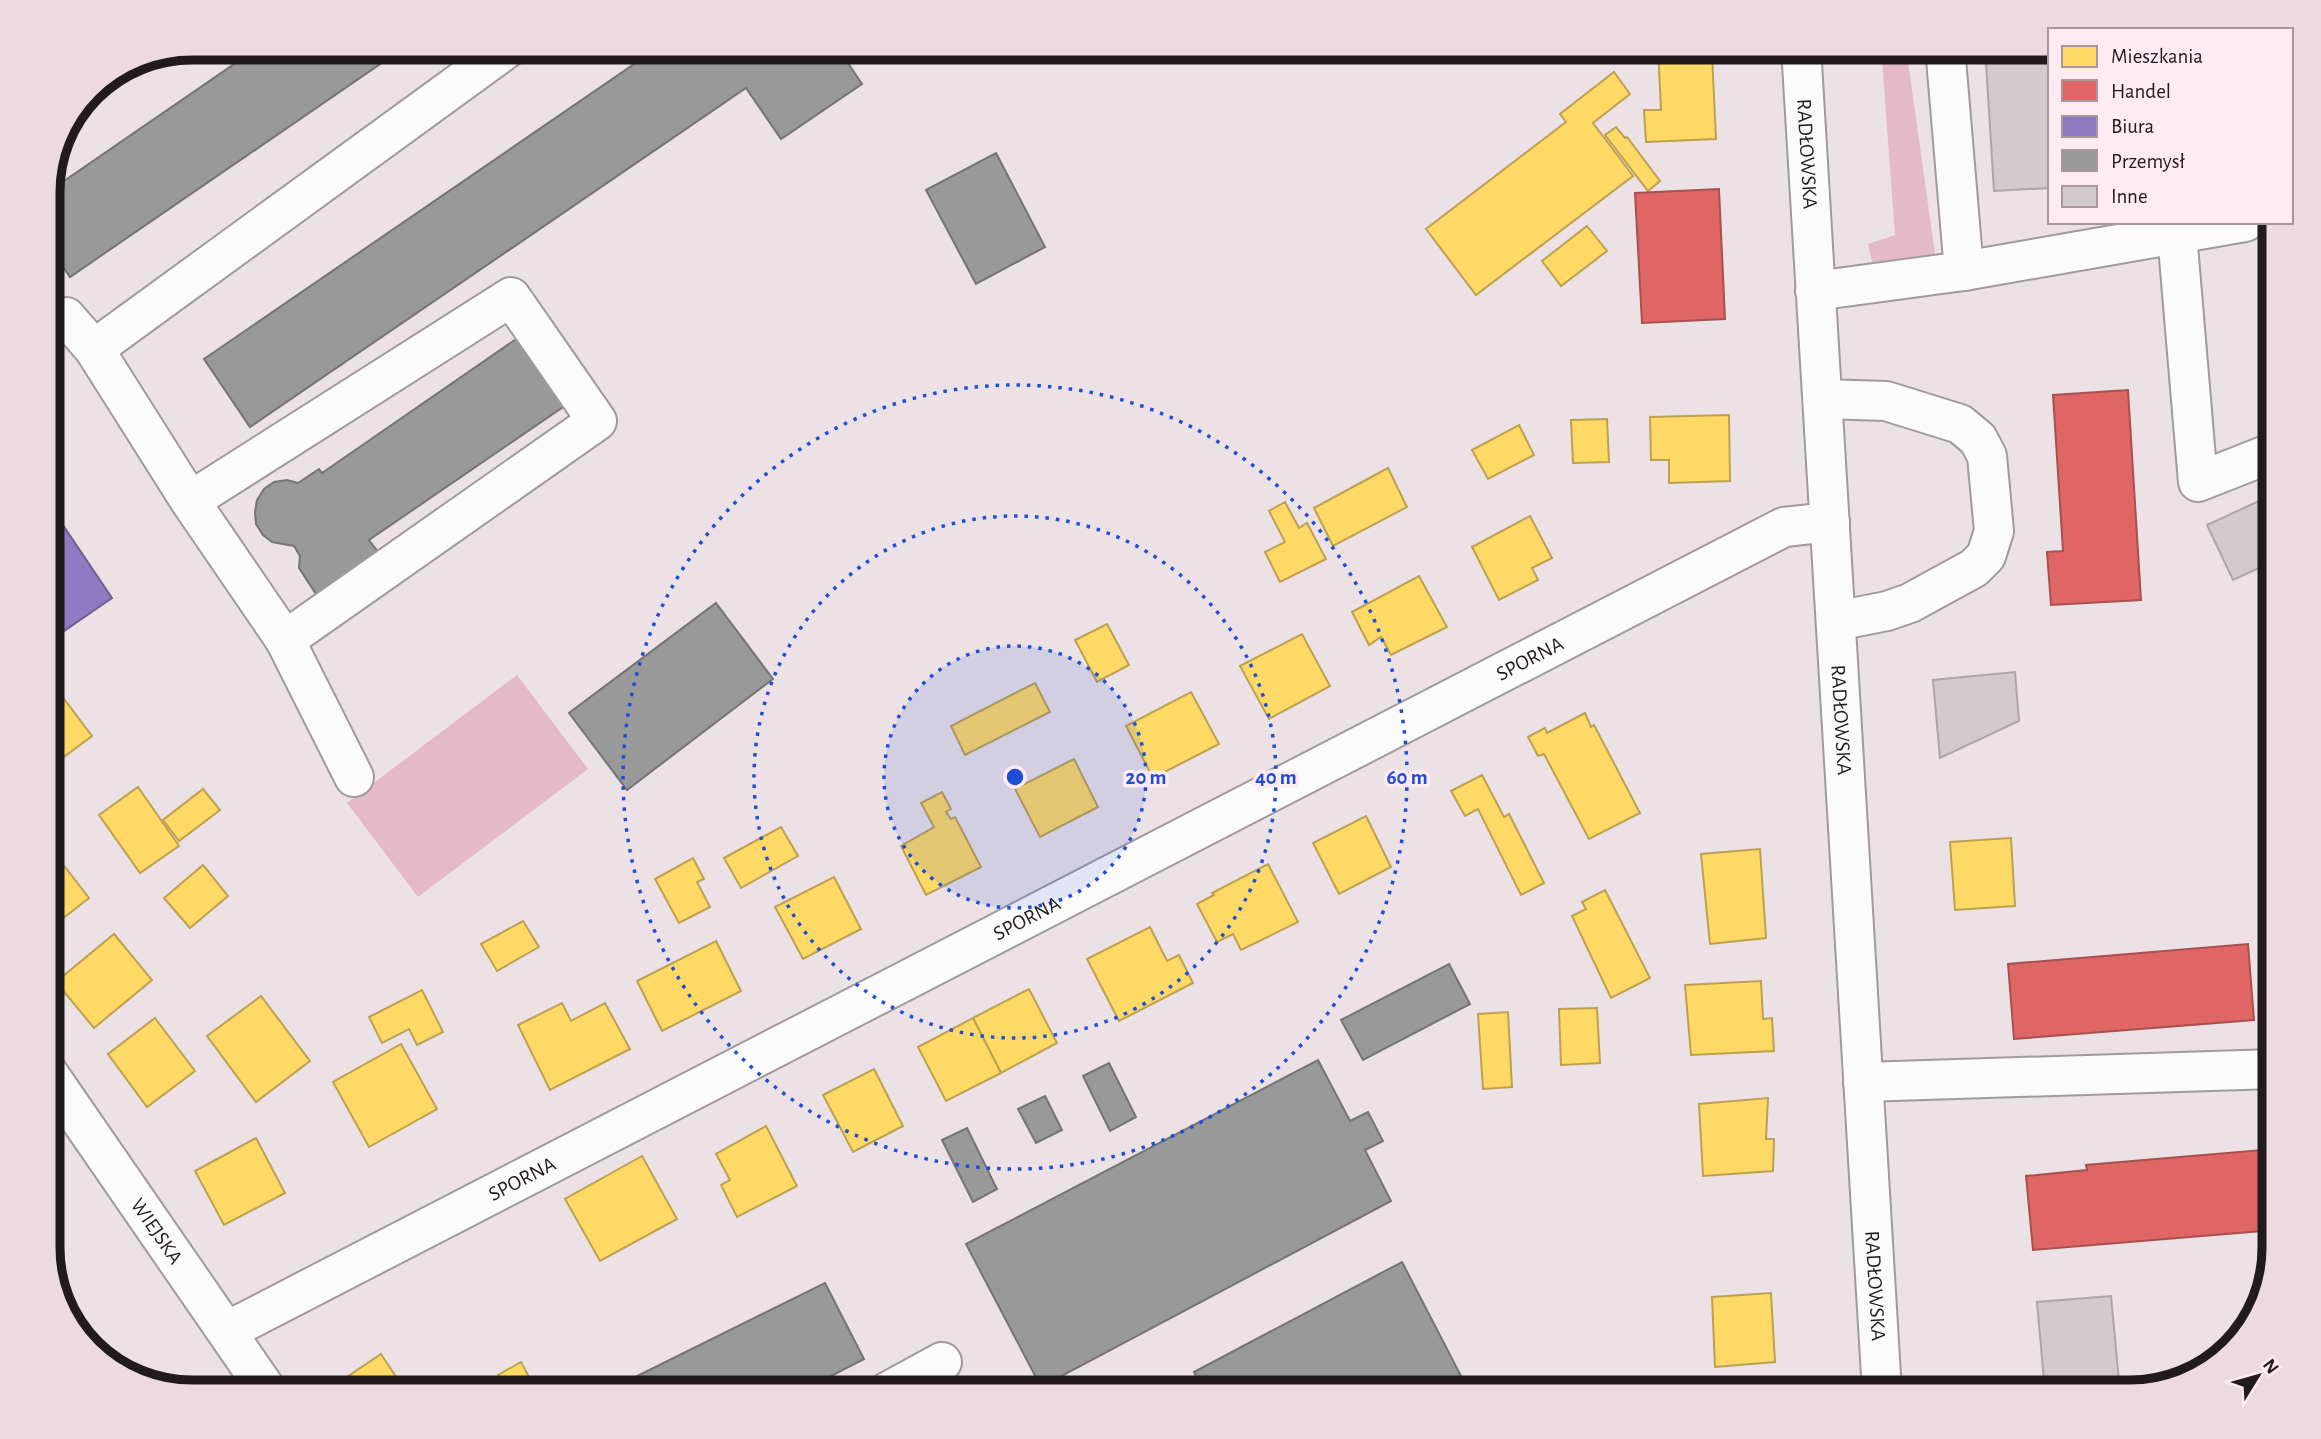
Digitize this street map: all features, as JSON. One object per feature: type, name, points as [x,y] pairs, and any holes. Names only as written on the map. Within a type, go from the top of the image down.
[{"type":"street","points":[[94,349],[491,60]]},
{"type":"street","name":"RADŁOWSKA","points":[[1802,60],[1881,1380]]},
{"type":"street","points":[[1946,60],[1964,271]]},
{"type":"street","points":[[1815,291],[1964,271],[2234,224]]},
{"type":"street","points":[[2177,234],[2198,482],[2261,457]]},
{"type":"street","points":[[190,501],[511,298],[597,421],[285,640]]},
{"type":"street","points":[[60,321],[66,317],[94,349],[190,501],[285,640],[354,777]]},
{"type":"street","points":[[1823,399],[1886,401],[1960,424],[1978,439],[1987,456],[1994,531],[1986,556],[1974,568],[1910,603],[1887,611],[1836,621]]},
{"type":"street","name":"SPORNA","points":[[226,1331],[1784,527],[1830,522]]},
{"type":"street","points":[[1863,1082],[2262,1069]]},
{"type":"street","name":"WIEJSKA","points":[[60,1090],[260,1380]]},
{"type":"street","points":[[909,1380],[942,1362]]},
{"type":"shaded area","points":[[1882,60],[1908,60],[1935,254],[1872,262],[1868,244],[1895,235]]},
{"type":"shaded area","points":[[517,675],[588,769],[418,897],[347,803]]},
{"type":"building: Mieszkania","points":[[1659,60],[1712,60],[1716,139],[1646,142],[1644,110],[1661,110]]},
{"type":"building: Mieszkania","points":[[1614,72],[1630,94],[1593,123],[1633,176],[1476,295],[1426,229],[1566,122],[1560,114]]},
{"type":"building: Mieszkania","points":[[1616,127],[1627,137],[1660,181],[1648,191],[1605,135]]},
{"type":"building: Mieszkania","points":[[1587,226],[1607,251],[1561,286],[1542,261]]},
{"type":"building: Mieszkania","points":[[1729,415],[1730,481],[1669,483],[1669,460],[1651,460],[1650,417]]},
{"type":"building: Mieszkania","points":[[1607,419],[1609,462],[1573,463],[1571,420]]},
{"type":"building: Mieszkania","points":[[1519,425],[1534,455],[1488,479],[1472,450]]},
{"type":"building: Mieszkania","points":[[1388,468],[1407,507],[1333,546],[1314,508]]},
{"type":"building: Mieszkania","points":[[1285,502],[1299,528],[1307,523],[1326,559],[1280,582],[1265,552],[1285,542],[1269,511]]},
{"type":"building: Mieszkania","points":[[1530,516],[1552,558],[1532,568],[1538,580],[1499,600],[1472,547]]},
{"type":"building: Mieszkania","points":[[1419,576],[1447,627],[1391,655],[1381,637],[1369,645],[1352,612]]},
{"type":"building: Mieszkania","points":[[1107,624],[1129,665],[1097,682],[1075,640]]},
{"type":"building: Mieszkania","points":[[1302,634],[1330,686],[1269,719],[1240,666]]},
{"type":"building: Mieszkania","points":[[1035,683],[1050,712],[965,755],[951,726]]},
{"type":"building: Mieszkania","points":[[1191,692],[1219,744],[1153,778],[1126,726]]},
{"type":"building: Mieszkania","points":[[60,694],[92,736],[60,758]]},
{"type":"building: Mieszkania","points":[[1585,713],[1591,727],[1594,725],[1640,813],[1589,839],[1544,754],[1538,756],[1528,737],[1545,728],[1547,733]]},
{"type":"building: Mieszkania","points":[[1074,759],[1098,807],[1040,837],[1015,789]]},
{"type":"building: Mieszkania","points":[[1482,775],[1504,817],[1509,814],[1544,883],[1521,895],[1478,809],[1465,816],[1451,791]]},
{"type":"building: Mieszkania","points":[[138,787],[179,846],[140,873],[99,815]]},
{"type":"building: Mieszkania","points":[[203,789],[220,810],[179,841],[163,820]]},
{"type":"building: Mieszkania","points":[[942,792],[951,809],[946,812],[951,819],[955,817],[981,867],[926,895],[901,846],[934,827],[921,803]]},
{"type":"building: Mieszkania","points":[[1366,816],[1391,867],[1339,894],[1313,843]]},
{"type":"building: Mieszkania","points":[[781,827],[798,856],[741,888],[724,858]]},
{"type":"building: Mieszkania","points":[[2011,838],[2015,906],[1955,910],[1950,842]]},
{"type":"building: Mieszkania","points":[[1760,849],[1766,938],[1710,944],[1701,854]]},
{"type":"building: Mieszkania","points":[[693,858],[704,879],[697,882],[710,907],[679,923],[655,879]]},
{"type":"building: Mieszkania","points":[[60,861],[89,898],[60,921]]},
{"type":"building: Mieszkania","points":[[1268,864],[1298,922],[1241,950],[1233,934],[1217,942],[1197,904],[1214,895],[1212,893]]},
{"type":"building: Mieszkania","points":[[203,865],[228,896],[190,928],[164,898]]},
{"type":"building: Mieszkania","points":[[834,877],[861,929],[803,959],[775,907]]},
{"type":"building: Mieszkania","points":[[1605,890],[1650,978],[1611,998],[1572,916],[1586,909],[1582,902]]},
{"type":"building: Mieszkania","points":[[523,921],[539,947],[497,971],[481,944]]},
{"type":"building: Mieszkania","points":[[1150,927],[1167,961],[1179,955],[1193,983],[1119,1021],[1087,959]]},
{"type":"building: Mieszkania","points":[[114,934],[152,980],[94,1028],[60,987],[60,979]]},
{"type":"building: Mieszkania","points":[[716,941],[741,991],[662,1031],[637,981]]},
{"type":"building: Mieszkania","points":[[1761,981],[1763,1019],[1772,1018],[1774,1051],[1691,1055],[1685,985]]},
{"type":"building: Mieszkania","points":[[1029,989],[1057,1043],[1001,1073],[973,1018]]},
{"type":"building: Mieszkania","points":[[422,990],[443,1032],[417,1045],[409,1029],[382,1043],[369,1017]]},
{"type":"building: Mieszkania","points":[[261,996],[310,1061],[256,1102],[207,1036]]},
{"type":"building: Mieszkania","points":[[562,1003],[571,1021],[605,1003],[630,1049],[550,1090],[518,1025]]},
{"type":"building: Mieszkania","points":[[1597,1008],[1600,1063],[1561,1065],[1559,1009]]},
{"type":"building: Mieszkania","points":[[1508,1012],[1512,1087],[1483,1089],[1478,1014]]},
{"type":"building: Mieszkania","points":[[155,1018],[195,1071],[147,1107],[108,1054]]},
{"type":"building: Mieszkania","points":[[973,1018],[1001,1073],[946,1101],[918,1047]]},
{"type":"building: Mieszkania","points":[[401,1044],[437,1109],[369,1147],[333,1082]]},
{"type":"building: Mieszkania","points":[[874,1069],[903,1126],[853,1152],[823,1095]]},
{"type":"building: Mieszkania","points":[[1768,1098],[1766,1139],[1774,1139],[1773,1171],[1703,1176],[1699,1104]]},
{"type":"building: Mieszkania","points":[[766,1126],[797,1186],[737,1217],[721,1185],[730,1180],[716,1154]]},
{"type":"building: Mieszkania","points":[[256,1138],[285,1193],[224,1225],[195,1171]]},
{"type":"building: Mieszkania","points":[[642,1156],[677,1219],[600,1261],[565,1199]]},
{"type":"building: Mieszkania","points":[[1771,1293],[1775,1362],[1715,1367],[1712,1297]]},
{"type":"building: Mieszkania","points":[[381,1354],[398,1380],[343,1380]]},
{"type":"building: Mieszkania","points":[[521,1362],[531,1380],[501,1380],[498,1375]]},
{"type":"building: Handel","points":[[1719,189],[1725,319],[1642,323],[1635,193]]},
{"type":"building: Handel","points":[[2128,390],[2141,600],[2051,605],[2047,552],[2063,551],[2053,395]]},
{"type":"building: Handel","points":[[2248,944],[2254,1020],[2014,1039],[2008,964]]},
{"type":"building: Handel","points":[[2262,1150],[2262,1231],[2033,1250],[2026,1176],[2087,1170],[2086,1165]]},
{"type":"building: Biura","points":[[60,521],[112,598],[60,634]]},
{"type":"building: Przemysł","points":[[240,60],[386,60],[70,277],[60,262],[60,184]]},
{"type":"building: Przemysł","points":[[640,60],[846,60],[862,84],[781,139],[746,88],[250,427],[204,359]]},
{"type":"building: Przemysł","points":[[996,153],[1045,247],[976,284],[926,190]]},
{"type":"building: Przemysł","points":[[519,337],[566,405],[369,540],[378,552],[316,594],[299,568],[300,556],[294,546],[272,542],[256,524],[257,500],[264,489],[274,482],[287,480],[298,483],[319,469],[322,473]]},
{"type":"building: Przemysł","points":[[716,603],[773,679],[627,790],[569,713]]},
{"type":"building: Przemysł","points":[[1449,964],[1470,1004],[1363,1060],[1341,1020]]},
{"type":"building: Przemysł","points":[[1318,1060],[1350,1121],[1368,1112],[1383,1141],[1365,1150],[1391,1201],[1054,1380],[1037,1380],[966,1244]]},
{"type":"building: Przemysł","points":[[1109,1063],[1136,1117],[1110,1131],[1083,1076]]},
{"type":"building: Przemysł","points":[[1045,1096],[1062,1130],[1036,1143],[1018,1109]]},
{"type":"building: Przemysł","points":[[967,1128],[997,1189],[973,1202],[942,1140]]},
{"type":"building: Przemysł","points":[[1402,1262],[1461,1376],[1454,1380],[1198,1380],[1194,1372]]},
{"type":"building: Przemysł","points":[[825,1283],[864,1359],[823,1380],[629,1380]]},
{"type":"building: Inne","points":[[1986,60],[2048,60],[2048,188],[1994,191]]},
{"type":"building: Inne","points":[[2261,500],[2261,567],[2233,580],[2207,525]]},
{"type":"building: Inne","points":[[2015,672],[2019,721],[1940,758],[1933,680]]},
{"type":"building: Inne","points":[[2111,1296],[2119,1380],[2044,1380],[2037,1302]]}]
